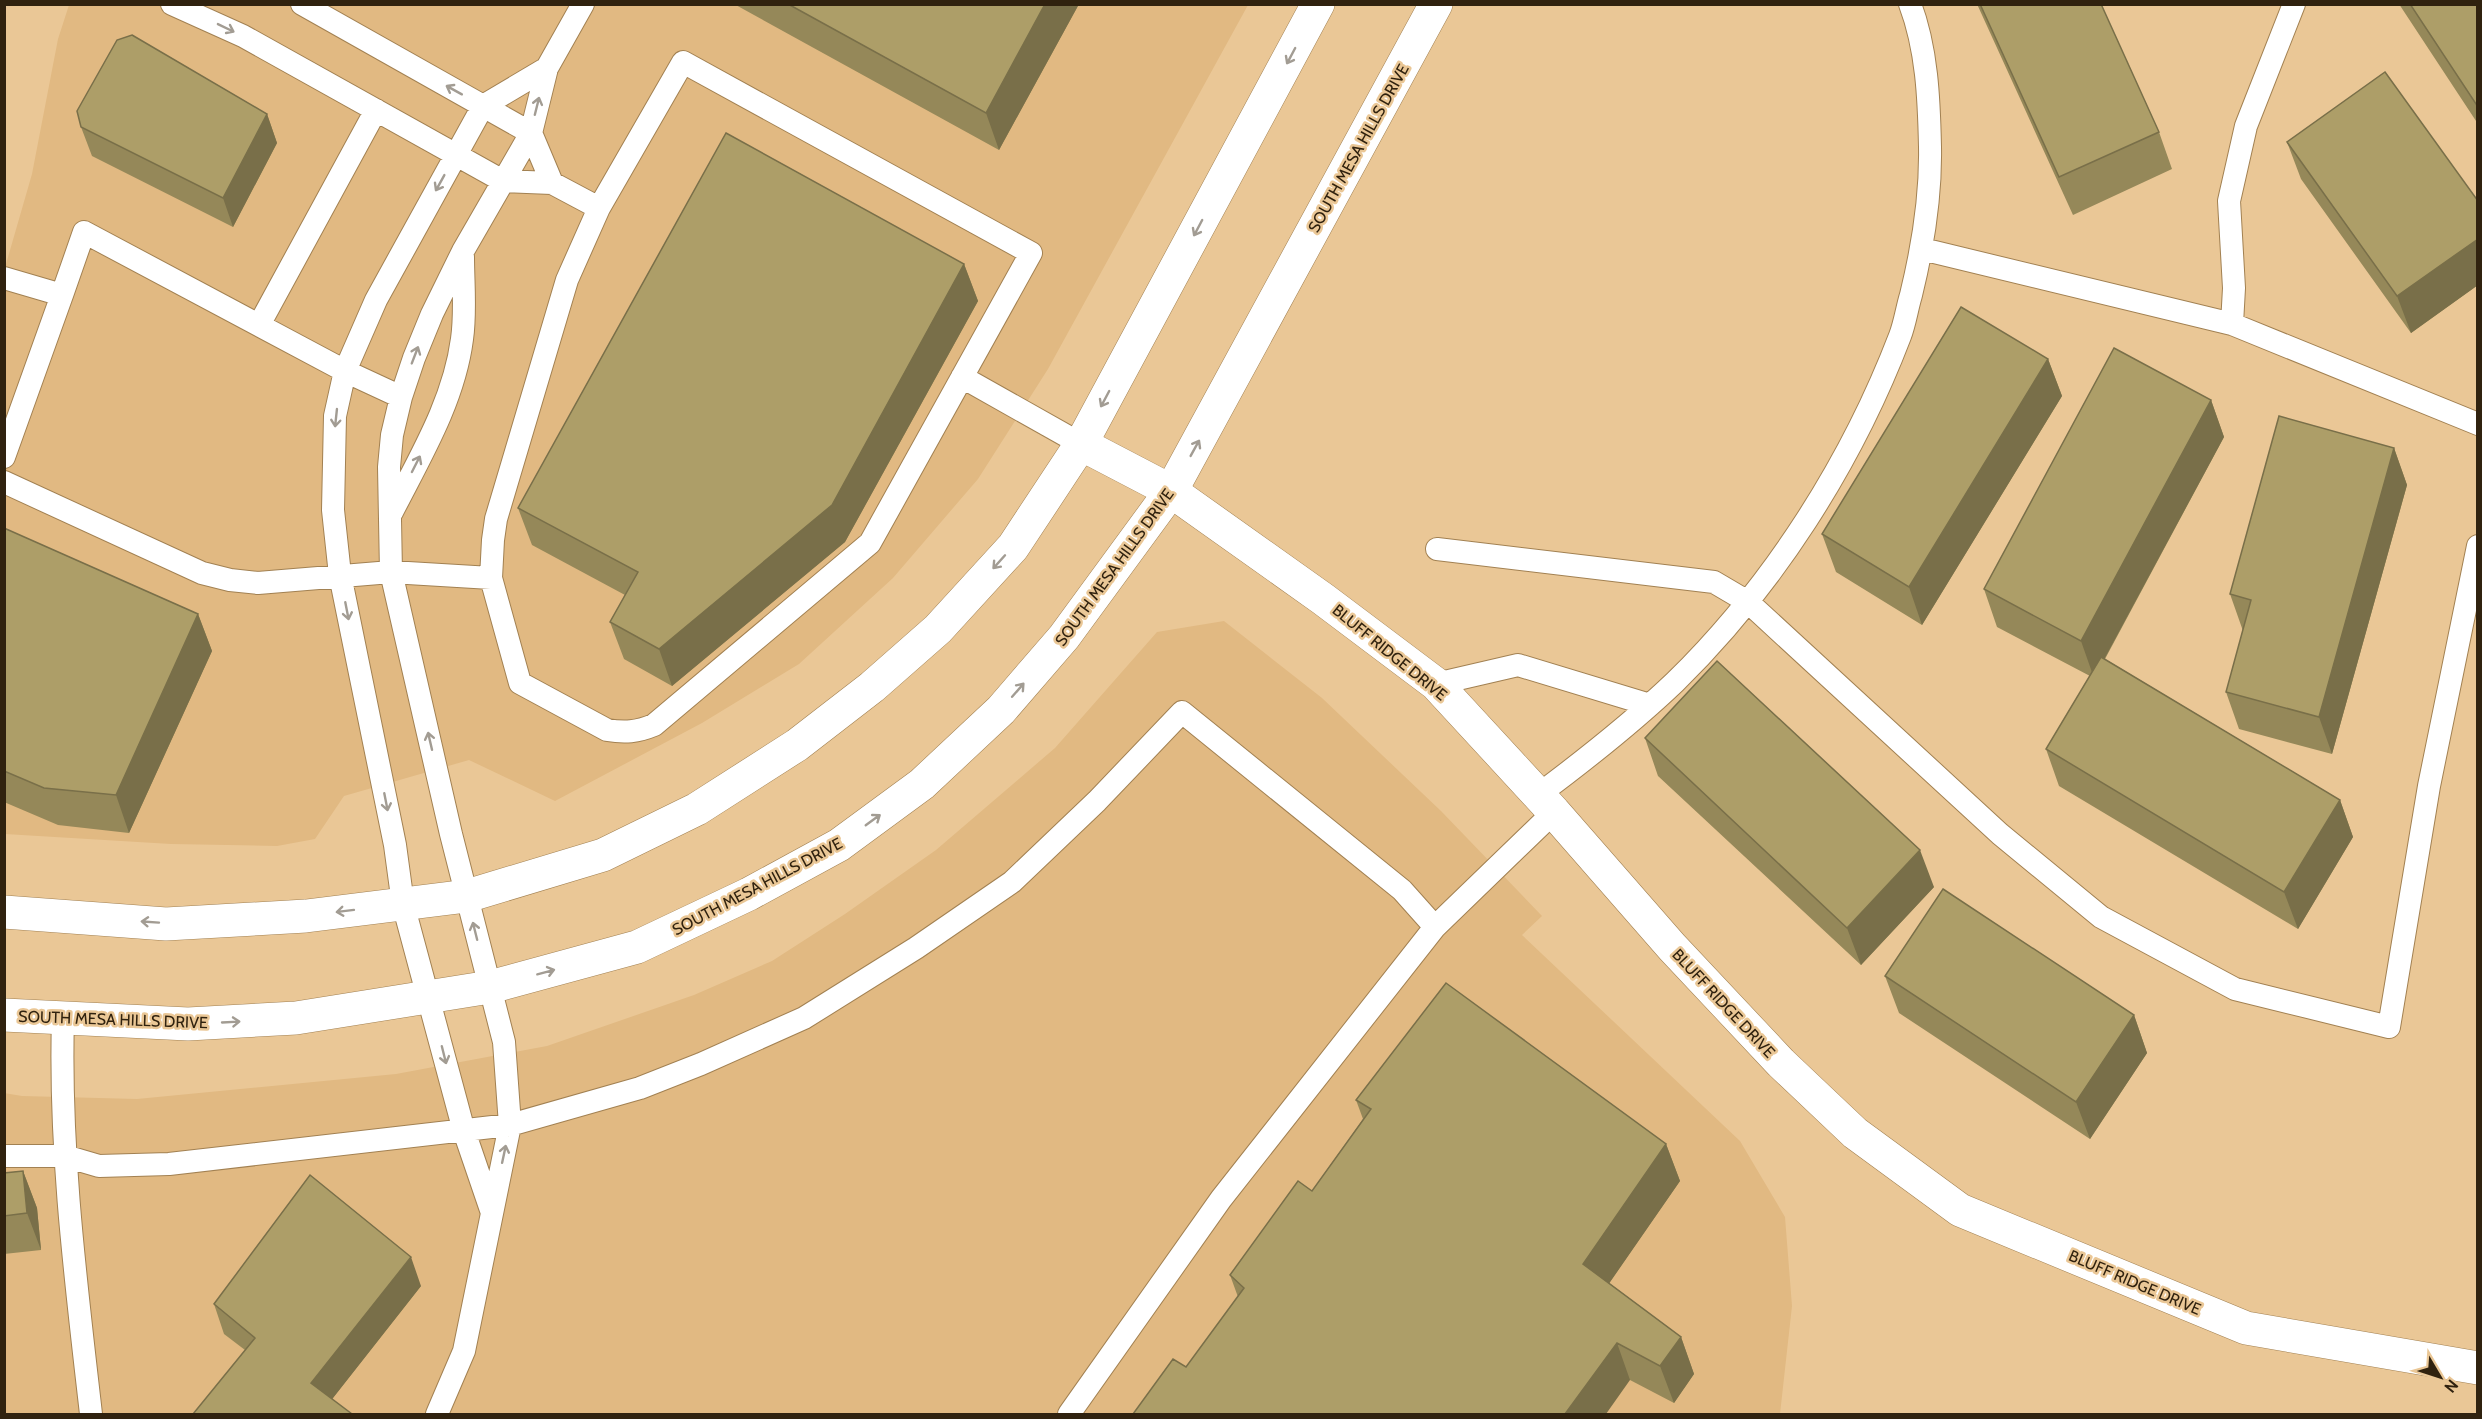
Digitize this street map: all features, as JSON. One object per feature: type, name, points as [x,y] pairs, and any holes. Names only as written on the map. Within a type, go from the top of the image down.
[{"type":"street","points":[[4,912],[166,924],[306,916],[467,896],[603,855],[697,809],[797,745],[872,687],[938,629],[1013,547],[1081,444],[1318,4]]},
{"type":"street","name":"SOUTH MESA HILLS DRIVE","points":[[4,1015],[188,1024],[296,1018],[429,999],[490,987],[637,947],[749,894],[839,845],[922,784],[1001,710],[1064,637],[1171,491],[1436,4]]},
{"type":"street","name":"BLUFF RIDGE DRIVE","points":[[1081,444],[1171,491],[1323,599],[1436,684],[1672,947],[1781,1063],[1855,1133],[1960,1210],[2246,1328],[2478,1368]]},
{"type":"lane","points":[[172,4],[243,36],[503,181],[552,183],[599,208]]},
{"type":"lane","points":[[302,4],[531,133],[552,183]]},
{"type":"lane","points":[[437,1414],[464,1351],[510,1125],[504,1042],[467,896],[391,572],[389,467],[392,435],[401,398],[428,325],[463,251],[531,133],[547,68],[583,4]]},
{"type":"lane","points":[[1069,1414],[1221,1199],[1435,927],[1598,750],[1676,681],[1748,602],[1809,516],[1858,434],[1901,334],[1922,249],[1930,183],[1929,108],[1919,30],[1910,4]]},
{"type":"lane","points":[[2232,324],[2234,288],[2229,201],[2246,126],[2295,4]]},
{"type":"lane","points":[[683,62],[1031,253],[962,377],[870,543],[654,725],[637,732],[623,733],[607,730],[520,683],[491,578],[496,519],[567,280],[599,208],[683,62]]},
{"type":"lane","points":[[491,1211],[464,1131],[403,904],[395,845],[340,575],[333,510],[335,416],[345,371],[386,281],[483,106],[547,68]]},
{"type":"lane","points":[[259,325],[376,110]]},
{"type":"lane","points":[[4,457],[84,232],[345,371],[401,398]]},
{"type":"lane","points":[[1922,249],[2232,324],[2478,424]]},
{"type":"lane","points":[[389,516],[433,431],[453,381],[462,338],[463,251]]},
{"type":"lane","points":[[4,278],[62,295]]},
{"type":"lane","points":[[962,377],[1081,444]]},
{"type":"lane","points":[[4,482],[202,573],[230,580],[258,583],[391,572],[491,578]]},
{"type":"lane","points":[[1437,549],[1714,582],[1748,602],[2000,834],[2101,917],[2235,989],[2389,1027],[2429,786],[2478,546]]},
{"type":"lane","points":[[1436,684],[1518,665],[1650,705]]},
{"type":"lane","points":[[4,1156],[65,1156],[99,1166],[169,1164],[510,1125],[640,1088],[701,1064],[804,1018],[916,948],[1012,882],[1097,801],[1182,712],[1402,890],[1435,927]]},
{"type":"lane","points":[[63,1018],[61,1084],[65,1156],[91,1414]]},
{"type":"shaded area","points":[[69,5],[1248,5],[1048,369],[978,479],[893,578],[799,664],[702,723],[555,801],[469,760],[344,796],[315,839],[277,846],[171,844],[5,834],[4,271],[32,174],[58,39]]},
{"type":"shaded area","points":[[1224,621],[1322,698],[1441,811],[1542,916],[1522,935],[1740,1141],[1785,1217],[1792,1306],[1780,1414],[5,1414],[4,1093],[22,1096],[137,1099],[396,1074],[547,1046],[694,995],[772,961],[845,914],[936,850],[1055,748],[1157,632]]},
{"type":"building","points":[[788,4],[1045,4],[986,113]]},
{"type":"building","points":[[1980,4],[2101,4],[2159,132],[2059,177]]},
{"type":"building","points":[[2410,4],[2478,4],[2478,107]]},
{"type":"building","points":[[132,35],[267,114],[223,198],[81,127],[77,111],[117,40]]},
{"type":"building","points":[[2385,72],[2478,201],[2478,239],[2397,296],[2287,142]]},
{"type":"building","points":[[726,133],[964,264],[832,505],[659,649],[610,622],[638,572],[518,508]]},
{"type":"building","points":[[1961,307],[2048,359],[1909,587],[1822,534]]},
{"type":"building","points":[[2114,348],[2211,400],[2081,641],[1984,589]]},
{"type":"building","points":[[2279,416],[2394,448],[2319,717],[2226,692],[2251,600],[2230,594]]},
{"type":"building","points":[[4,528],[198,614],[116,795],[44,788],[4,771]]},
{"type":"building","points":[[2101,657],[2340,800],[2284,892],[2046,749]]},
{"type":"building","points":[[1717,661],[1920,850],[1847,928],[1645,738]]},
{"type":"building","points":[[1943,889],[2134,1015],[2076,1102],[1885,976]]},
{"type":"building","points":[[1446,983],[1666,1144],[1583,1264],[1681,1337],[1660,1366],[1617,1343],[1565,1414],[1133,1414],[1173,1359],[1186,1367],[1244,1288],[1230,1275],[1298,1181],[1312,1191],[1371,1109],[1356,1100]]},
{"type":"building","points":[[23,1171],[27,1213],[4,1216],[4,1173]]},
{"type":"building","points":[[310,1175],[411,1257],[311,1383],[352,1414],[193,1414],[255,1338],[214,1304]]}]
